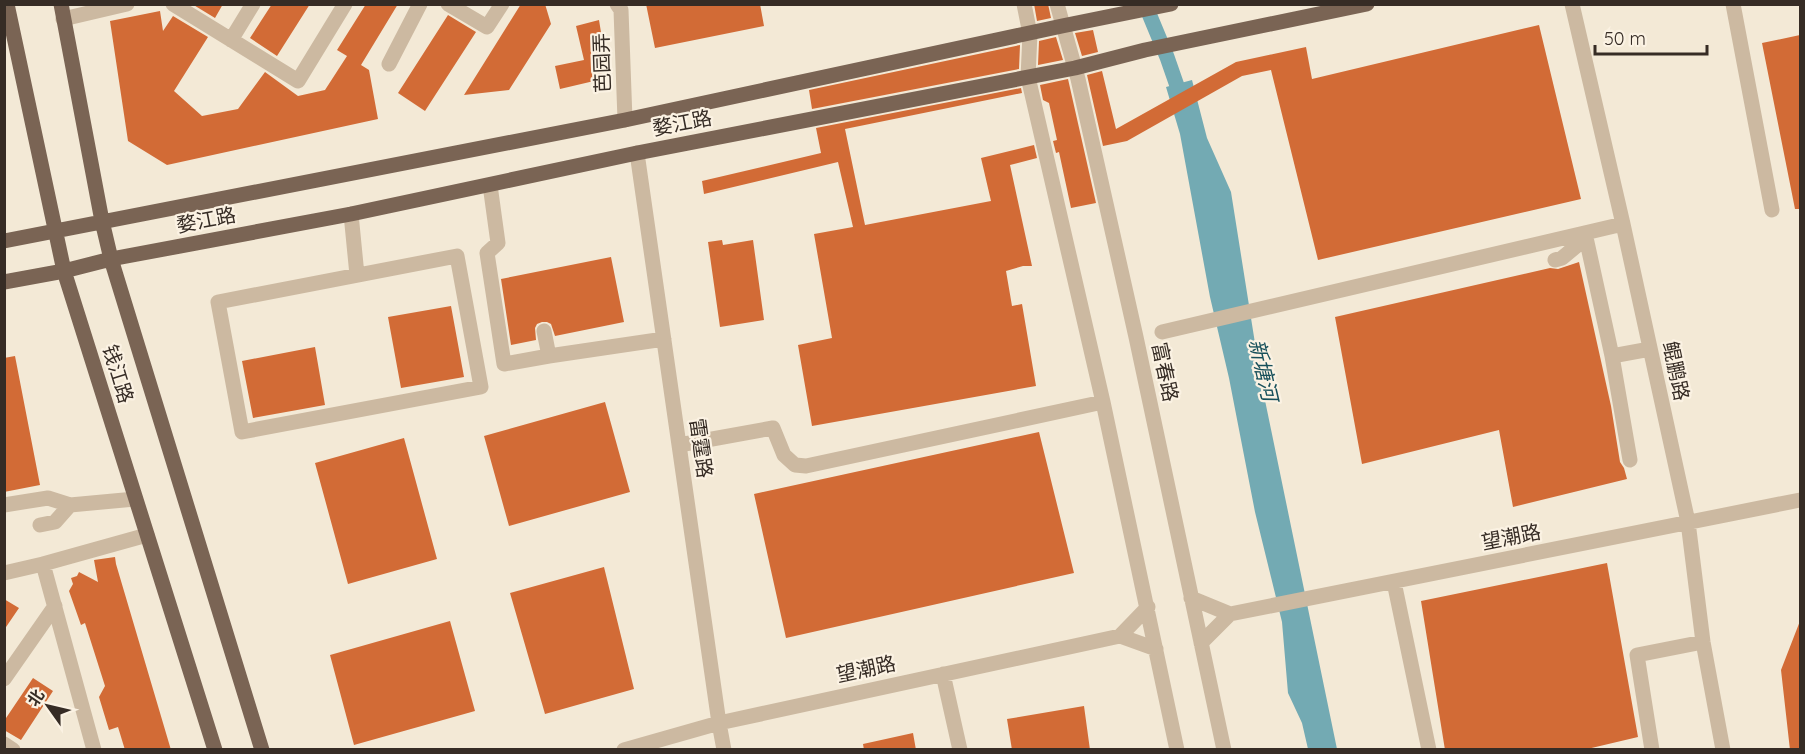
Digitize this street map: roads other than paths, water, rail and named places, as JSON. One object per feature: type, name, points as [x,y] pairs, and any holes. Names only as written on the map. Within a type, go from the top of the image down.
[{"type":"main road","name":"钱江路","points":[[7,4],[64,271],[215,750]]},
{"type":"main road","name":"婺江路","points":[[4,282],[64,271],[111,259],[351,214],[637,153],[1075,68],[1175,43],[1368,4]]},
{"type":"main road","name":"婺江路","points":[[4,241],[625,120],[1166,5]]},
{"type":"main road","name":"钱江路","points":[[62,12],[111,259],[262,750]]},
{"type":"street","points":[[62,12],[127,4]]},
{"type":"street","points":[[173,4],[298,81],[345,4]]},
{"type":"street","points":[[231,40],[253,4]]},
{"type":"street","points":[[389,64],[420,4]]},
{"type":"street","points":[[448,4],[487,27],[502,4]]},
{"type":"street","name":"芭园弄","points":[[617,4],[621,10],[625,120]]},
{"type":"street","points":[[1024,4],[1030,34],[1028,76],[1104,402],[1177,750]]},
{"type":"street","name":"富春路","points":[[1057,4],[1075,68],[1136,337],[1224,750]]},
{"type":"street","name":"鲲鹏路","points":[[1572,4],[1688,522],[1703,642],[1723,750]]},
{"type":"street","points":[[1733,4],[1772,210]]},
{"type":"street","name":"雷霆路","points":[[637,153],[724,750]]},
{"type":"street","points":[[490,185],[498,243],[487,253],[504,364],[664,339]]},
{"type":"street","points":[[351,214],[357,275]]},
{"type":"street","points":[[1162,332],[1585,236],[1623,224]]},
{"type":"street","points":[[1555,260],[1562,258],[1585,236]]},
{"type":"street","points":[[1585,236],[1612,356],[1630,460]]},
{"type":"street","points":[[457,256],[481,387],[242,432],[218,302],[357,275],[457,256]]},
{"type":"street","points":[[544,331],[549,356]]},
{"type":"street","points":[[1612,356],[1650,349]]},
{"type":"street","points":[[679,445],[773,428],[783,455],[795,465],[806,466],[1104,402]]},
{"type":"street","points":[[4,505],[48,498],[70,505],[135,499]]},
{"type":"street","name":"望潮路","points":[[1230,614],[1800,500]]},
{"type":"street","points":[[40,525],[55,522],[70,505]]},
{"type":"street","points":[[4,573],[147,535]]},
{"type":"street","points":[[43,564],[94,750]]},
{"type":"street","points":[[1394,582],[1429,750]]},
{"type":"street","points":[[1191,598],[1230,614],[1201,643]]},
{"type":"street","points":[[4,679],[55,606]]},
{"type":"street","points":[[1148,607],[1120,636],[1156,649]]},
{"type":"street","name":"望潮路","points":[[624,750],[719,723],[1120,636]]},
{"type":"street","points":[[1652,750],[1637,655],[1703,642]]},
{"type":"street","points":[[943,674],[960,750]]},
{"type":"street","points":[[4,744],[13,750]]},
{"type":"water","points":[[1192,80],[1207,138],[1231,192],[1261,381],[1337,749],[1308,749],[1302,723],[1288,693],[1282,622],[1255,512],[1229,378],[1210,297],[1180,134],[1166,87]]},
{"type":"waterway","name":"新塘河","points":[[1145,4],[1183,103]]}]
